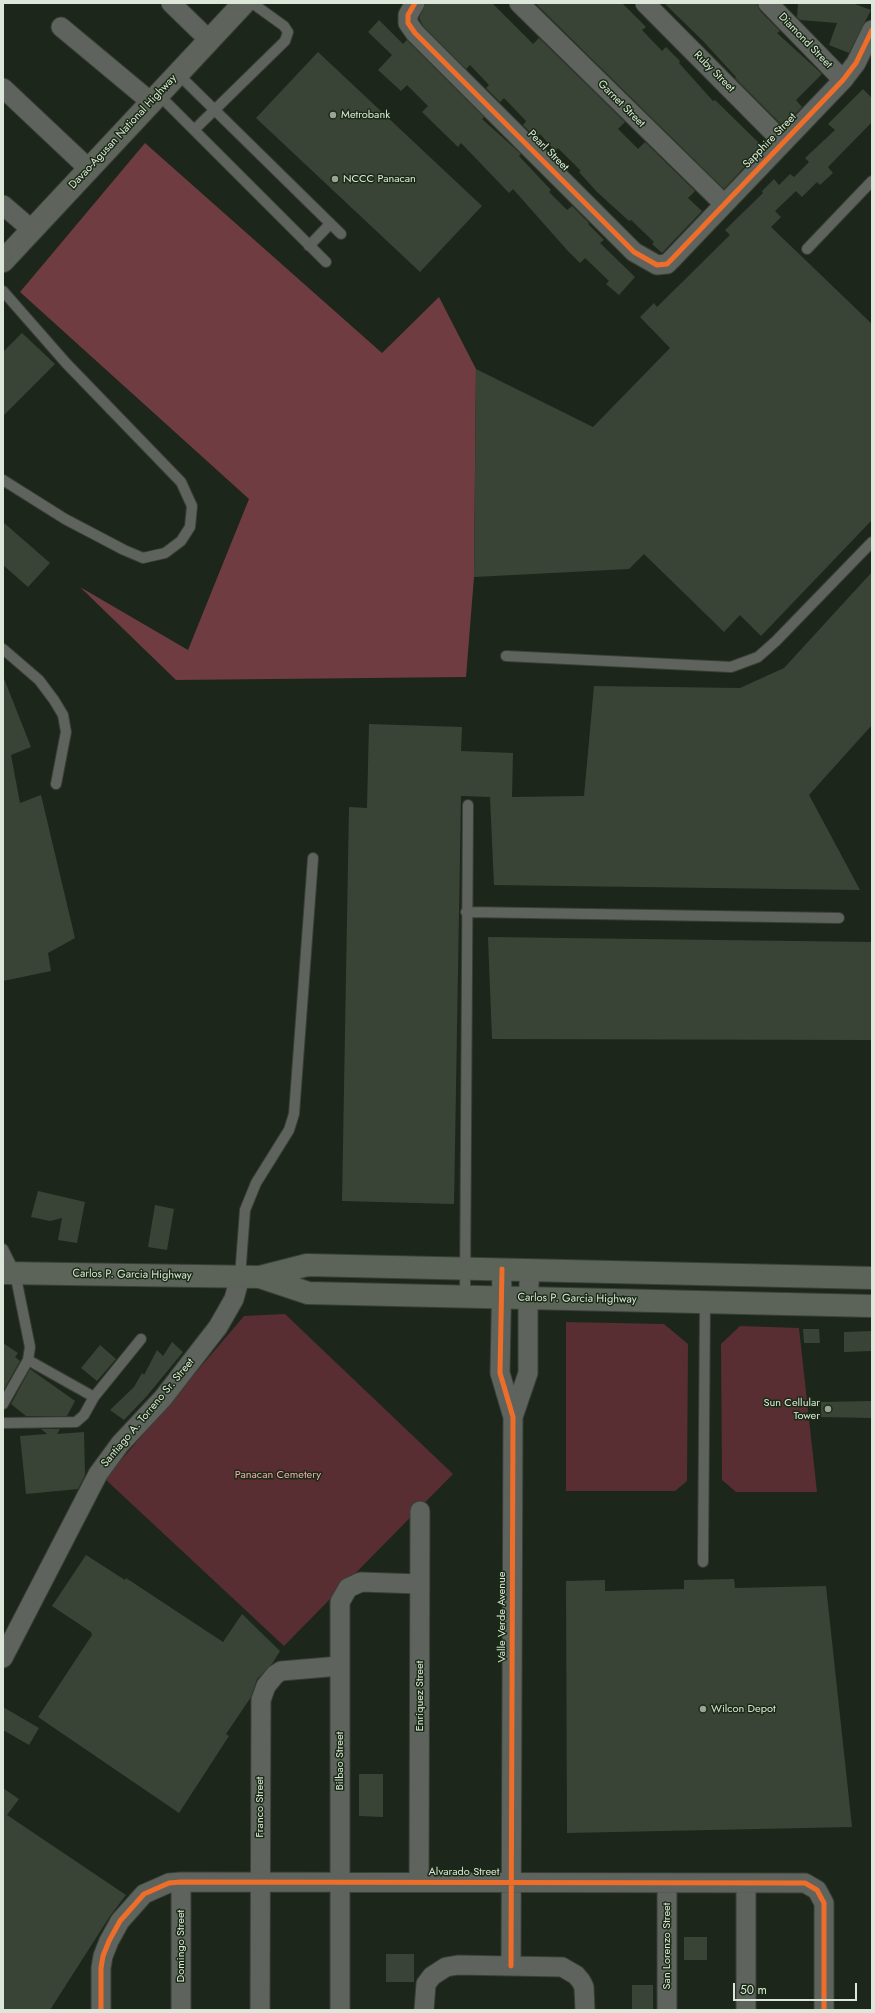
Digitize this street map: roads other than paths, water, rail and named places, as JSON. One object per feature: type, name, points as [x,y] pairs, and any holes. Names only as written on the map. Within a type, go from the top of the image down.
[{"type":"highway","name":"Carlos P. Garcia Highway","points":[[9,1273],[250,1277],[307,1265],[872,1278]]},
{"type":"highway","name":"Carlos P. Garcia Highway","points":[[250,1277],[308,1293],[872,1306]]},
{"type":"main road","name":"Davao-Agusan National Highway","points":[[3,261],[244,3]]},
{"type":"street","points":[[171,3],[209,40]]},
{"type":"street","name":"Pearl Street","points":[[415,3],[408,15],[408,23],[416,33],[634,252],[657,265],[667,264],[673,258]]},
{"type":"street","name":"Garnet Street","points":[[519,3],[724,204]]},
{"type":"street","name":"Ruby Street","points":[[645,3],[784,142]]},
{"type":"street","name":"Diamond Street","points":[[775,6],[843,80]]},
{"type":"street","points":[[61,27],[155,98]]},
{"type":"street","name":"Sapphire Street","points":[[673,258],[843,80],[856,63],[872,30]]},
{"type":"street","points":[[3,88],[89,169]]},
{"type":"street","points":[[3,205],[32,230]]},
{"type":"street","name":"Valle Verde Avenue","points":[[502,1269],[500,1373],[513,1417],[511,1966]]},
{"type":"street","name":"Valle Verde Avenue","points":[[513,1417],[528,1373],[528,1298],[530,1270]]},
{"type":"street","name":"Santiago A. Torreno Sr. Street","points":[[3,1658],[98,1474],[120,1444],[163,1398],[214,1332],[234,1299],[250,1277]]},
{"type":"street","points":[[501,1352],[528,1352]]},
{"type":"street","name":"Enriquez Street","points":[[419,1882],[420,1511]]},
{"type":"street","name":"Bilbao Street","points":[[340,2010],[340,1602],[348,1588],[361,1582],[420,1584]]},
{"type":"street","name":"Franco Street","points":[[260,2010],[261,1700],[270,1680],[281,1672],[340,1666]]},
{"type":"street","name":"Alvarado Street","points":[[101,2010],[101,1968],[103,1956],[120,1921],[144,1894],[169,1883],[181,1882],[805,1883],[817,1890],[824,1904],[824,2010]]},
{"type":"street","name":"Domingo Street","points":[[181,1882],[181,2010]]},
{"type":"street","name":"San Lorenzo Street","points":[[667,1883],[667,2010]]},
{"type":"street","points":[[746,1883],[746,2010]]},
{"type":"street","points":[[424,2010],[426,1984],[438,1971],[458,1965],[562,1967],[576,1975],[584,1987],[585,2010]]},
{"type":"lane","points":[[194,130],[285,40],[288,32],[284,26],[252,3]]},
{"type":"lane","points":[[178,74],[341,234]]},
{"type":"lane","points":[[155,98],[194,130],[326,262]]},
{"type":"lane","points":[[807,249],[872,181]]},
{"type":"lane","points":[[309,246],[330,224]]},
{"type":"lane","points":[[3,291],[66,363],[181,482],[192,506],[190,527],[181,541],[165,552],[144,558],[124,550],[65,519],[3,480]]},
{"type":"lane","points":[[506,656],[731,667],[758,656],[776,641],[872,542]]},
{"type":"lane","points":[[3,649],[39,680],[54,700],[62,715],[66,732],[56,784]]},
{"type":"lane","points":[[465,1297],[466,912],[468,805]]},
{"type":"lane","points":[[250,1277],[245,1210],[256,1183],[289,1130],[294,1114],[313,858]]},
{"type":"lane","points":[[466,912],[839,918]]},
{"type":"lane","points":[[3,1249],[30,1347],[28,1360],[3,1404]]},
{"type":"lane","points":[[703,1562],[705,1302]]},
{"type":"lane","points":[[3,1423],[76,1422],[84,1415],[94,1397],[141,1339]]},
{"type":"lane","points":[[28,1360],[94,1397]]},
{"type":"place","name":"Metrobank","points":[[333,115]]},
{"type":"place","name":"NCCC Panacan","points":[[335,179]]},
{"type":"place","name":"Sun Cellular Tower","points":[[828,1409]]},
{"type":"place","name":"Wilcon Depot","points":[[703,1709]]},
{"type":"park label","name":"Panacan Cemetery","points":[[278,1475]]}]
